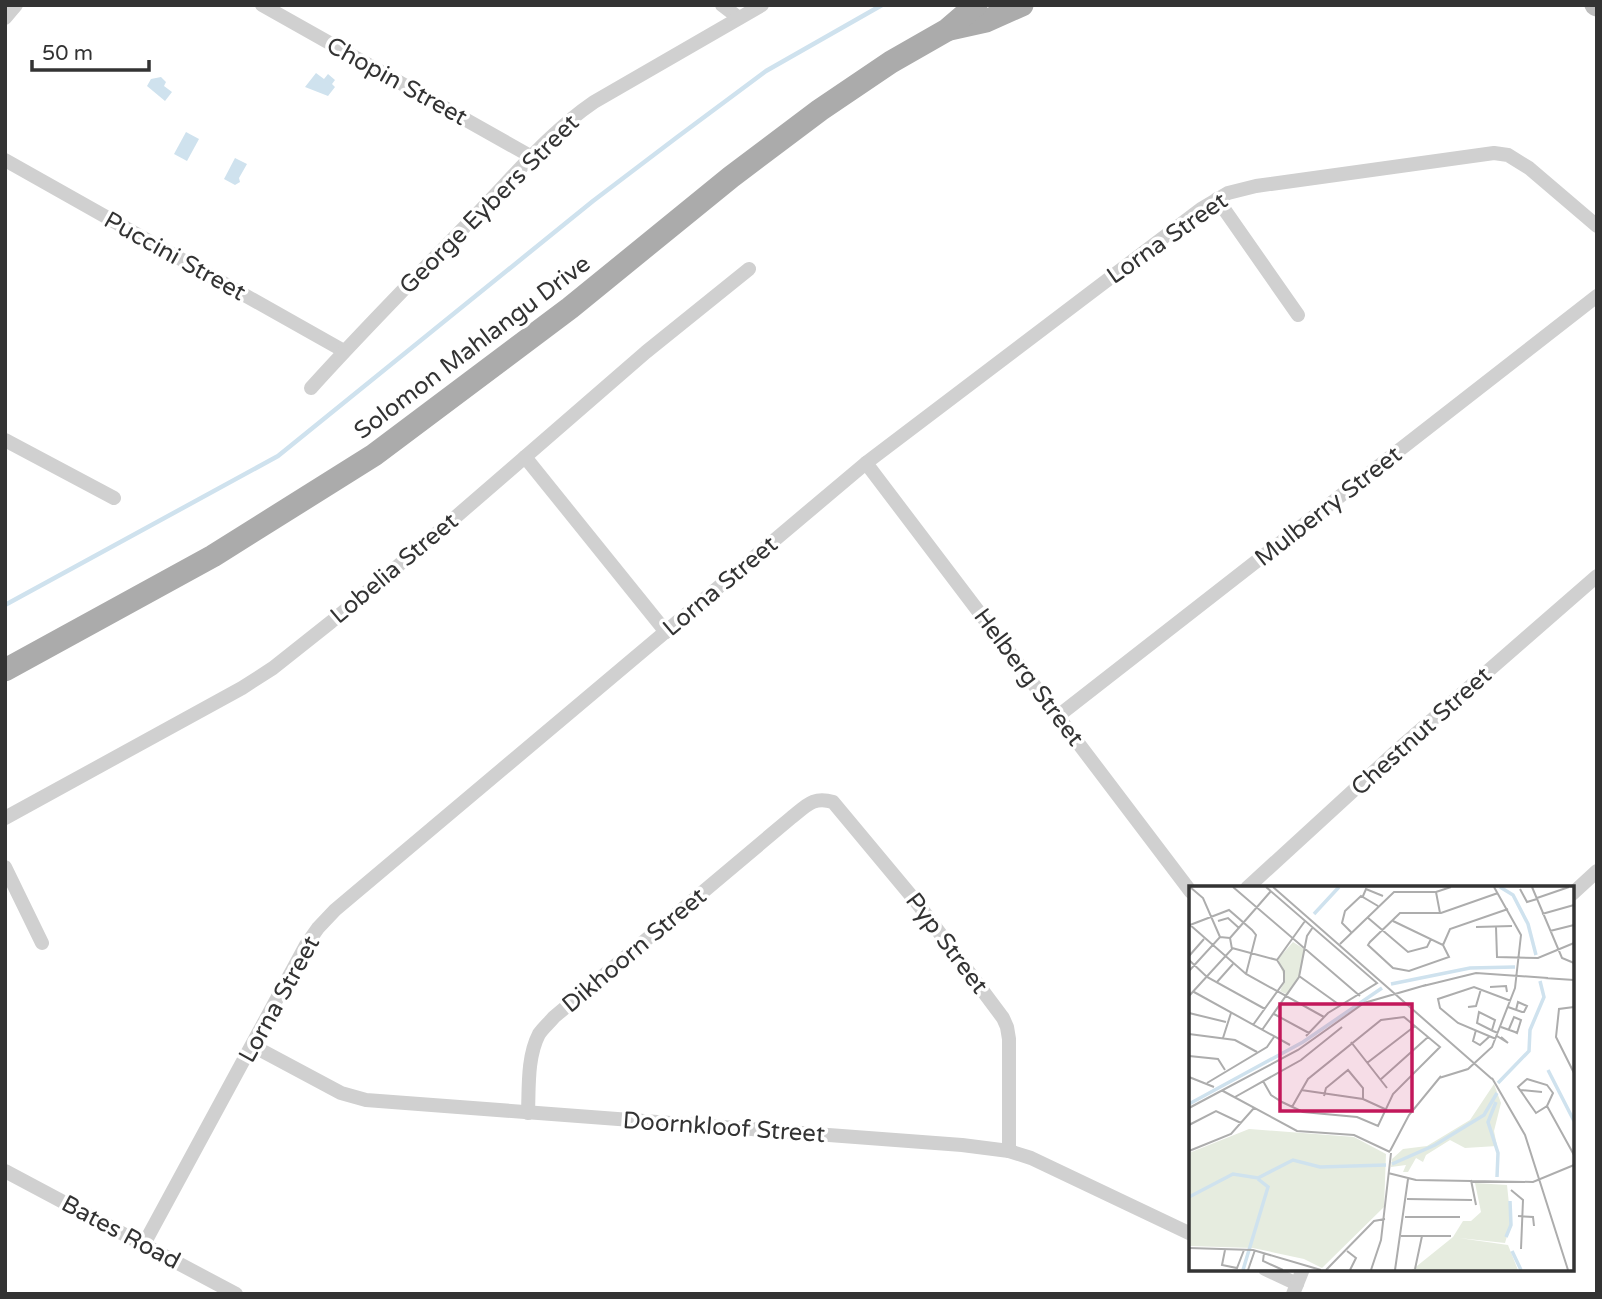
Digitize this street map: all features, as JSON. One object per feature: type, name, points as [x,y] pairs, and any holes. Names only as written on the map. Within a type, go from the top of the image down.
[{"type":"main road","name":"Solomon Mahlangu Drive","points":[[5,670],[213,556],[374,456],[570,308],[731,177],[811,117],[891,62],[947,30],[976,5]]},
{"type":"main road","name":"Solomon Mahlangu Drive","points":[[947,30],[986,21],[1022,5]]},
{"type":"street","points":[[5,19],[16,5]]},
{"type":"street","name":"Chopin Street","points":[[261,5],[532,157]]},
{"type":"street","points":[[722,5],[739,18]]},
{"type":"street","name":"George Eybers Street","points":[[311,388],[571,119],[594,102],[762,5]]},
{"type":"street","name":"Lorna Street","points":[[144,1244],[306,945],[335,910],[866,463],[1217,199],[1236,190],[1256,186],[1494,153],[1508,155],[1529,168],[1597,226]]},
{"type":"street","name":"Puccini Street","points":[[5,160],[344,351]]},
{"type":"street","points":[[1217,199],[1298,315]]},
{"type":"street","name":"Lobelia Street","points":[[5,818],[242,688],[273,668],[443,528],[646,352],[750,269]]},
{"type":"street","name":"Mulberry Street","points":[[1058,716],[1597,296]]},
{"type":"street","points":[[5,440],[114,498]]},
{"type":"street","points":[[525,457],[666,632]]},
{"type":"street","name":"Helberg Street","points":[[866,463],[1189,889]]},
{"type":"street","name":"Chestnut Street","points":[[1249,886],[1402,746],[1597,576]]},
{"type":"street","name":"Pyp Street","points":[[792,817],[816,800],[833,803],[918,904],[1003,1018],[1009,1039],[1009,1151]]},
{"type":"street","name":"Dikhoorn Street","points":[[528,1113],[531,1062],[540,1033],[547,1025],[792,817]]},
{"type":"street","points":[[5,867],[42,943]]},
{"type":"street","points":[[1574,892],[1597,871]]},
{"type":"street","name":"Doornkloof Street","points":[[253,1046],[341,1093],[366,1100],[962,1145],[1009,1151],[1031,1158],[1189,1233]]},
{"type":"street","name":"Bates Road","points":[[5,1171],[236,1294]]},
{"type":"street","points":[[1268,1271],[1295,1289],[1302,1271]]},
{"type":"water","points":[[316,73],[324,79],[328,74],[335,80],[332,84],[335,87],[328,96],[305,87]]},
{"type":"water","points":[[161,77],[166,82],[164,86],[172,92],[165,101],[147,86],[151,79]]},
{"type":"water","points":[[186,132],[199,139],[187,161],[174,154]]},
{"type":"water","points":[[235,158],[247,164],[239,178],[240,182],[235,185],[224,179]]},
{"type":"waterway","points":[[5,605],[278,456],[593,201],[676,138],[766,71],[882,5]]}]
